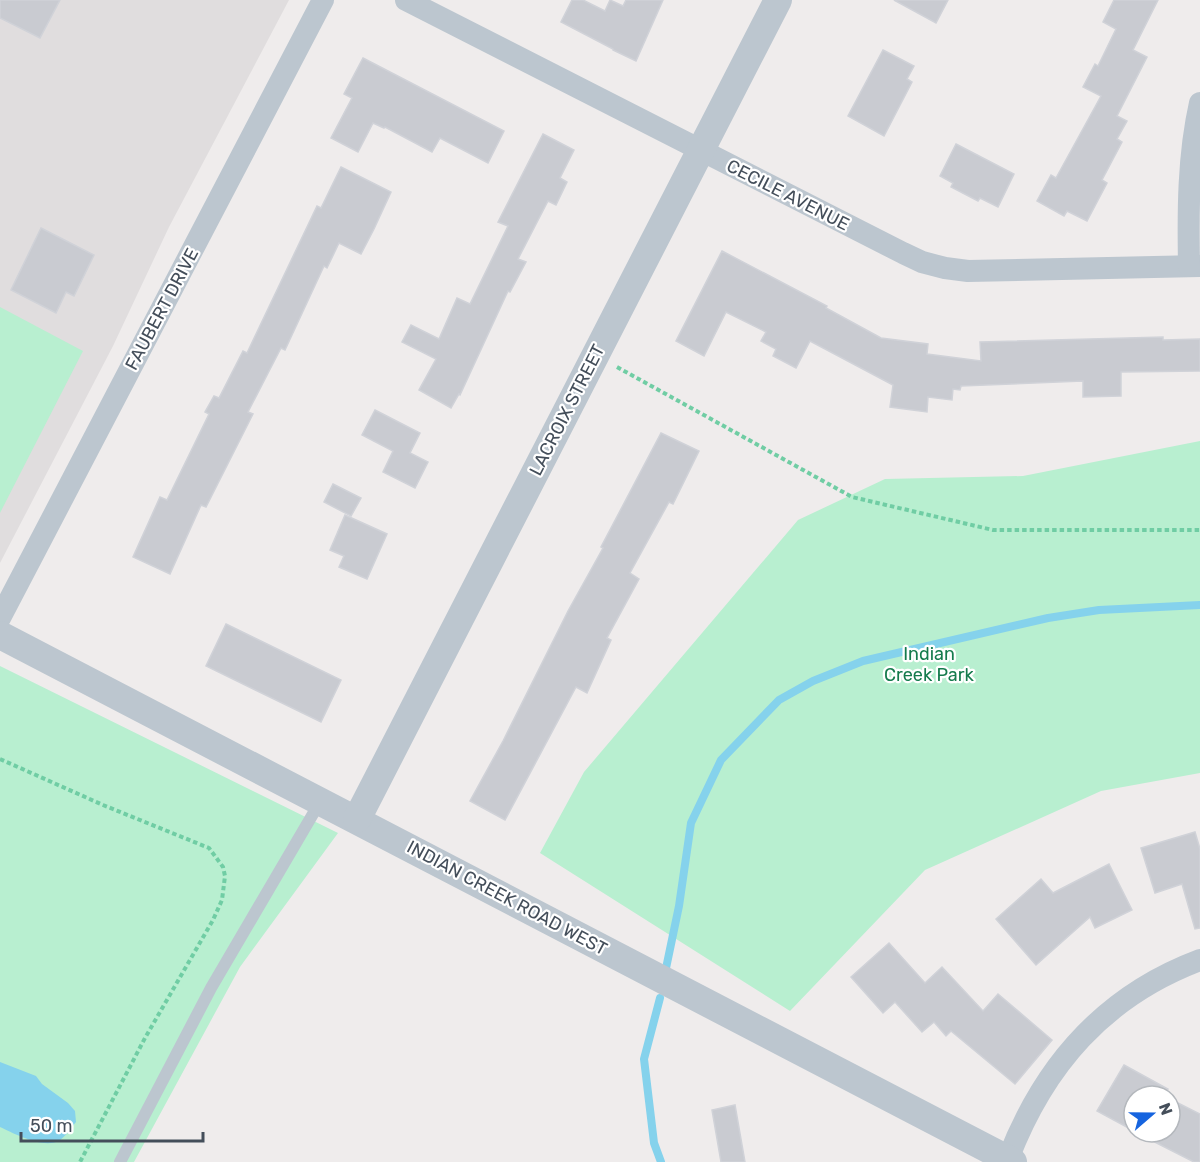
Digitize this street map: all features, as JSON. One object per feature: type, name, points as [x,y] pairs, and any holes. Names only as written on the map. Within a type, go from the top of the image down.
[{"type":"street","name":"FAUBERT DRIVE","points":[[0,618],[323,0]]},
{"type":"street","name":"CECILE AVENUE","points":[[406,0],[922,262],[968,271],[1195,266]]},
{"type":"street","name":"LACROIX STREET","points":[[357,819],[778,0]]},
{"type":"street","points":[[1195,266],[1188,205],[1194,128],[1200,103]]},
{"type":"street","name":"INDIAN CREEK ROAD WEST","points":[[0,634],[1010,1161]]},
{"type":"street","points":[[1010,1161],[1019,1130],[1047,1081],[1084,1033],[1102,1016],[1143,987],[1161,976],[1200,960]]},
{"type":"lane","points":[[120,1162],[211,988],[320,802]]},
{"type":"path","points":[[595,355],[852,497],[993,530],[1200,530]]},
{"type":"path","points":[[0,759],[103,805],[209,848],[223,867],[225,876],[222,900],[213,920],[145,1038],[80,1162]]},
{"type":"shaded area","points":[[0,0],[289,0],[169,227],[113,346],[0,563]]},
{"type":"green space","points":[[0,307],[83,351],[0,513]]},
{"type":"green space","name":"Indian Creek Park","points":[[1200,441],[1200,773],[1101,791],[925,870],[790,1011],[540,853],[584,772],[798,520],[885,479],[1023,476]]},
{"type":"green space","points":[[0,666],[338,833],[240,967],[134,1162],[0,1162]]},
{"type":"water","points":[[0,1062],[36,1076],[42,1084],[75,1111],[76,1122],[60,1140],[54,1143],[38,1142],[0,1127]]},
{"type":"building","points":[[0,0],[60,0],[40,38],[0,18]]},
{"type":"building","points":[[572,0],[583,0],[605,11],[610,0],[623,6],[626,0],[663,0],[636,61],[561,22]]},
{"type":"building","points":[[894,0],[948,0],[936,23]]},
{"type":"building","points":[[1114,0],[1158,0],[1133,50],[1147,57],[1117,116],[1127,121],[1117,139],[1122,142],[1102,180],[1107,183],[1087,221],[1067,211],[1064,216],[1037,201],[1051,175],[1056,178],[1101,96],[1083,87],[1095,64],[1098,66],[1116,29],[1103,22]]},
{"type":"building","points":[[883,50],[914,66],[907,79],[912,82],[884,136],[848,116]]},
{"type":"building","points":[[363,58],[504,131],[488,163],[440,138],[432,152],[373,123],[358,152],[331,138],[352,98],[344,94]]},
{"type":"building","points":[[543,134],[574,150],[560,178],[567,182],[556,205],[548,201],[518,259],[526,262],[510,292],[508,291],[460,395],[451,408],[419,390],[436,359],[402,342],[411,325],[439,339],[457,298],[470,304],[508,226],[498,222]]},
{"type":"building","points":[[956,144],[1014,174],[998,207],[980,198],[978,201],[951,187],[953,183],[940,176]]},
{"type":"building","points":[[341,167],[391,192],[361,254],[339,243],[327,268],[324,266],[285,350],[281,348],[248,412],[253,414],[206,507],[201,505],[170,574],[133,557],[160,497],[167,500],[209,414],[205,412],[214,396],[219,398],[243,351],[247,353],[317,206],[321,208]]},
{"type":"building","points":[[41,228],[94,255],[74,296],[66,292],[56,313],[11,290]]},
{"type":"building","points":[[722,251],[827,306],[826,308],[881,338],[928,344],[927,354],[981,361],[980,342],[1163,337],[1163,340],[1200,339],[1200,371],[1121,372],[1121,396],[1083,397],[1083,381],[961,386],[960,390],[953,389],[952,400],[928,397],[927,412],[890,407],[893,385],[810,341],[796,368],[773,356],[776,349],[761,341],[766,332],[726,312],[704,356],[676,341]]},
{"type":"building","points":[[375,410],[420,433],[410,453],[428,462],[415,488],[383,472],[393,451],[362,435]]},
{"type":"building","points":[[661,433],[699,451],[673,504],[669,502],[630,573],[639,579],[607,638],[611,640],[587,693],[576,687],[505,820],[470,801]]},
{"type":"building","points":[[333,484],[361,498],[351,516],[324,502]]},
{"type":"building","points":[[345,515],[387,534],[367,579],[339,567],[344,556],[330,550]]},
{"type":"building","points":[[226,624],[341,680],[321,722],[206,666]]},
{"type":"building","points":[[1195,832],[1200,849],[1200,928],[1195,929],[1182,884],[1155,893],[1141,848]]},
{"type":"building","points":[[1109,864],[1132,910],[1095,928],[1090,917],[1036,965],[996,919],[1041,879],[1053,893]]},
{"type":"building","points":[[889,943],[925,983],[942,967],[983,1011],[998,994],[1052,1040],[1015,1084],[951,1031],[946,1036],[934,1022],[922,1032],[895,1002],[883,1013],[851,977]]},
{"type":"building","points":[[1124,1065],[1159,1084],[1122,1084],[1122,1125],[1097,1111]]},
{"type":"building","points":[[735,1105],[745,1162],[721,1162],[712,1110]]},
{"type":"building","points":[[1182,1105],[1200,1114],[1200,1162],[1194,1162],[1159,1144],[1182,1144]]},
{"type":"waterway","points":[[665,973],[679,906],[691,823],[721,760],[779,700],[813,681],[863,661],[1048,618],[1099,610],[1200,605]]},
{"type":"waterway","points":[[660,998],[644,1059],[654,1143],[661,1162]]}]
